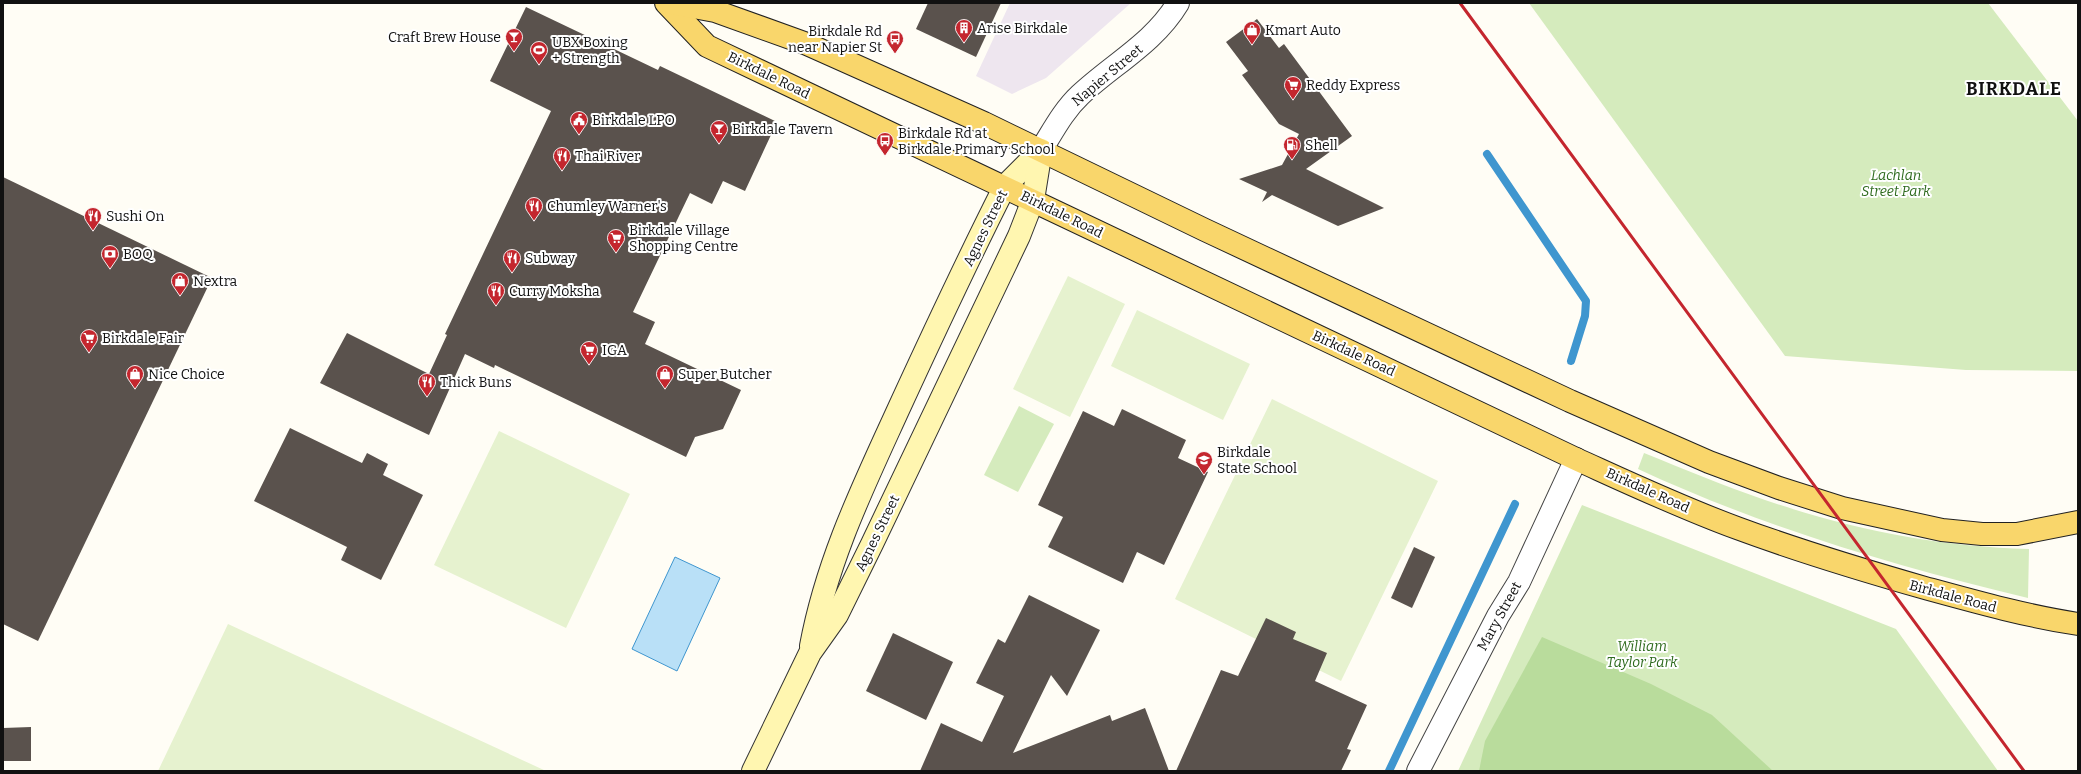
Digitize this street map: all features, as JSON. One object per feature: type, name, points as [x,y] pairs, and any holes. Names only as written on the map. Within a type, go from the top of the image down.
[{"type":"main road","name":"Birkdale Road","points":[[666,3],[707,46],[1005,186],[1576,459],[1736,528],[1809,554],[1972,601],[2038,618],[2078,624]]},
{"type":"main road","points":[[672,3],[716,11],[807,44],[1041,150],[1206,230],[1570,401],[1709,462],[1779,488],[1890,520],[1982,534],[2017,534],[2078,522]]},
{"type":"street","name":"Napier Street","points":[[1041,150],[1067,108],[1142,45],[1161,27],[1178,3]]},
{"type":"street","name":"Agnes Street","points":[[810,653],[819,606],[834,557],[856,500],[1005,186],[1041,150]]},
{"type":"street","name":"Agnes Street","points":[[753,771],[810,653],[837,615],[956,369],[1033,200],[1041,150]]},
{"type":"street","name":"Mary Street","points":[[1418,771],[1498,616],[1519,582],[1576,459]]},
{"type":"shaded area","points":[[1010,3],[1131,3],[1046,78],[1012,94],[976,76]]},
{"type":"green space","name":"Lachlan Street Park","points":[[1529,3],[1988,3],[2078,121],[2078,371],[1966,370],[1785,356]]},
{"type":"green space","points":[[1068,276],[1125,304],[1070,417],[1013,389]]},
{"type":"green space","points":[[1137,310],[1250,364],[1223,420],[1111,366]]},
{"type":"green space","points":[[1272,399],[1438,481],[1341,681],[1175,599]]},
{"type":"green space","points":[[1019,406],[1054,424],[1018,492],[984,475]]},
{"type":"green space","points":[[499,431],[630,494],[566,628],[434,565]]},
{"type":"green space","points":[[1644,453],[1750,495],[1830,520],[1862,528],[1896,535],[1962,545],[2029,549],[2028,598],[1978,586],[1879,558],[1781,527],[1733,509],[1638,469]]},
{"type":"green space","name":"William Taylor Park","points":[[1582,505],[1896,629],[1998,771],[1458,771]]},
{"type":"green space","points":[[228,624],[546,771],[158,771]]},
{"type":"green space","points":[[1542,637],[1651,684],[1712,715],[1773,771],[1479,771],[1485,741]]},
{"type":"water","points":[[675,557],[720,578],[677,671],[632,649]]},
{"type":"building","name":"Arise Birkdale","points":[[928,3],[1001,3],[976,57],[916,29]]},
{"type":"building","points":[[526,7],[658,70],[660,66],[777,122],[745,191],[723,181],[712,204],[690,193],[633,312],[655,322],[645,344],[741,390],[723,429],[695,437],[686,457],[495,365],[494,368],[465,354],[429,435],[320,383],[347,333],[429,374],[447,335],[445,334],[551,111],[490,81]]},
{"type":"building","points":[[1257,19],[1279,48],[1284,44],[1352,136],[1306,169],[1384,208],[1338,226],[1272,195],[1262,202],[1267,192],[1239,179],[1282,165],[1299,134],[1279,124],[1242,75],[1248,71],[1226,42]]},
{"type":"building","name":"Birkdale Fair","points":[[3,177],[212,278],[38,641],[3,624]]},
{"type":"building","points":[[1122,409],[1186,440],[1178,458],[1208,472],[1164,565],[1137,552],[1123,583],[1048,547],[1063,517],[1038,505],[1083,411],[1114,426]]},
{"type":"building","points":[[290,428],[362,463],[367,453],[388,464],[383,475],[423,495],[381,580],[341,560],[347,547],[254,501]]},
{"type":"building","points":[[1414,547],[1435,557],[1412,608],[1391,598]]},
{"type":"building","points":[[1029,595],[1100,630],[1067,696],[1051,675],[1013,753],[1110,715],[1112,721],[1145,708],[1169,771],[920,771],[941,723],[982,742],[1004,696],[976,683],[998,639],[1005,643]]},
{"type":"building","points":[[1266,618],[1296,632],[1293,639],[1327,653],[1315,681],[1367,705],[1347,749],[1351,750],[1341,771],[1176,771],[1221,670],[1238,676]]},
{"type":"building","points":[[893,633],[953,662],[926,720],[866,691]]},
{"type":"building","points":[[31,727],[31,761],[3,761],[3,728]]},
{"type":"waterway","points":[[1487,154],[1586,301],[1585,316],[1571,361]]},
{"type":"waterway","points":[[1389,771],[1515,504]]},
{"type":"railway","points":[[1460,3],[2024,771]]},
{"type":"place","name":"Arise Birkdale","points":[[964,43]]},
{"type":"place","name":"Kmart Auto","points":[[1252,45]]},
{"type":"place","name":"Craft Brew House","points":[[514,52]]},
{"type":"place","name":"Birkdale Rd near Napier St","points":[[895,54]]},
{"type":"place","name":"UBX Boxing + Strength","points":[[539,65]]},
{"type":"place","name":"Reddy Express","points":[[1293,100]]},
{"type":"place","name":"Birkdale LPO","points":[[579,135]]},
{"type":"place","name":"Birkdale Tavern","points":[[719,144]]},
{"type":"place","name":"Birkdale Rd at Birkdale Primary School","points":[[885,156]]},
{"type":"place","name":"Shell","points":[[1292,160]]},
{"type":"place","name":"Thai River","points":[[562,171]]},
{"type":"place","name":"Chumley Warner's","points":[[534,221]]},
{"type":"place","name":"Sushi On","points":[[93,231]]},
{"type":"place","name":"Birkdale Village Shopping Centre","points":[[616,253]]},
{"type":"place","name":"BOQ","points":[[110,269]]},
{"type":"place","name":"Subway","points":[[512,273]]},
{"type":"place","name":"Nextra","points":[[180,296]]},
{"type":"place","name":"Curry Moksha","points":[[496,306]]},
{"type":"place","name":"Birkdale Fair","points":[[89,353]]},
{"type":"place","name":"IGA","points":[[589,365]]},
{"type":"place","name":"Nice Choice","points":[[135,389]]},
{"type":"place","name":"Super Butcher","points":[[665,389]]},
{"type":"place","name":"Thick Buns","points":[[427,397]]},
{"type":"place","name":"Birkdale State School","points":[[1204,475]]},
{"type":"district","name":"BIRKDALE","points":[[2014,89]]}]
